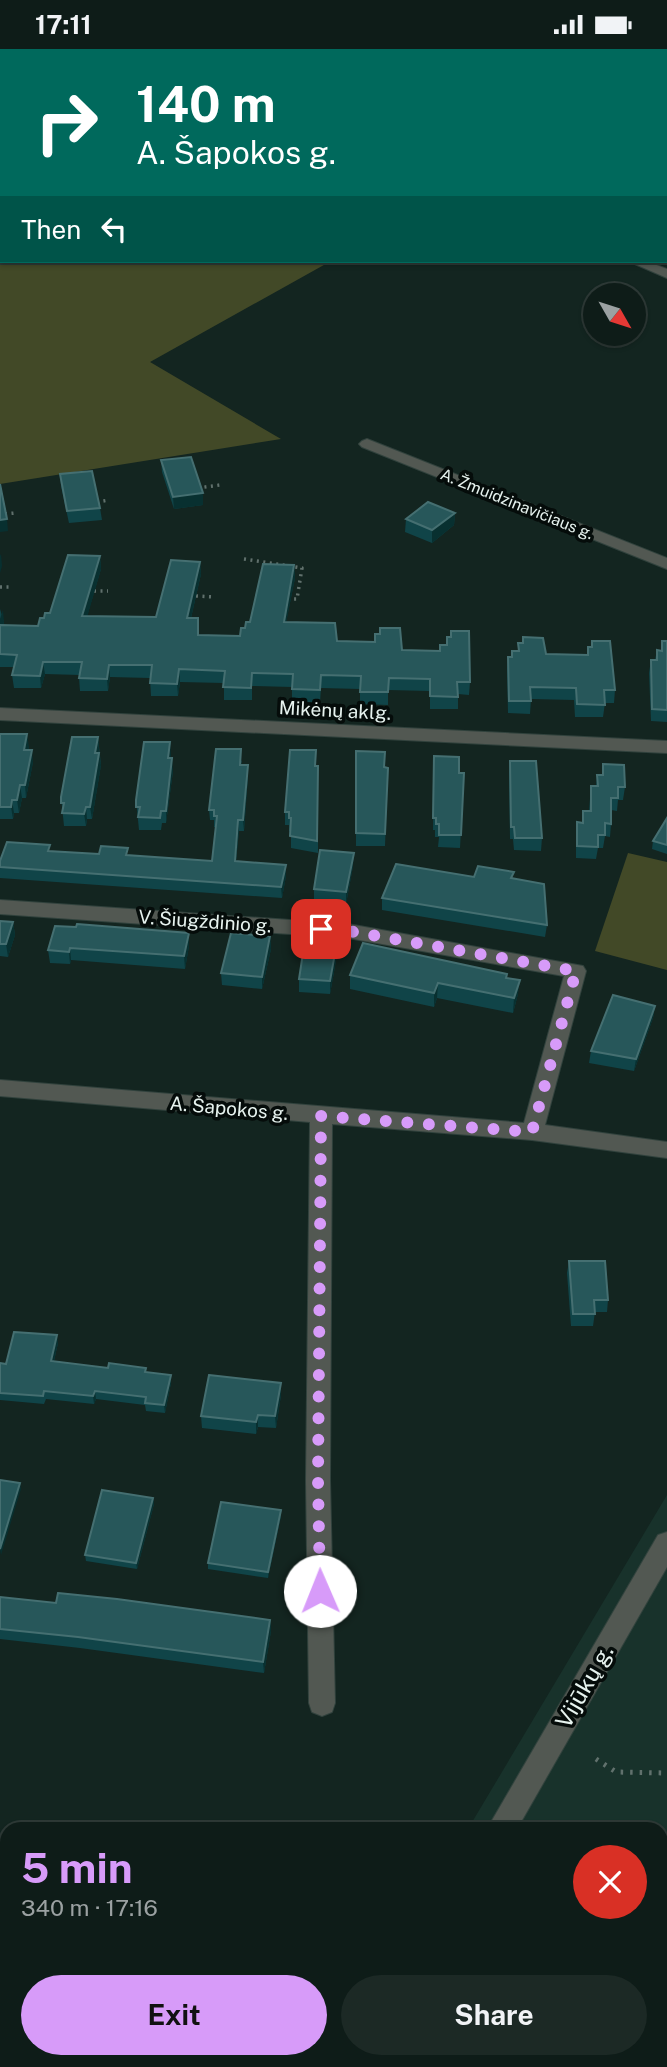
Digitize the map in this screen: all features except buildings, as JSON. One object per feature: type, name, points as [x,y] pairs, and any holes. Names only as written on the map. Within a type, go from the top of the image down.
[{"type":"street","points":[[640,263],[667,274]]},
{"type":"street","name":"A. Žmuidzinavičiaus g.","points":[[367,444],[667,564]]},
{"type":"street","name":"Mikėnų aklg.","points":[[0,714],[667,747]]},
{"type":"street","name":"V. Šiugždinio g.","points":[[0,907],[348,931],[576,971],[532,1132]]},
{"type":"street","name":"A. Šapokos g.","points":[[0,1089],[532,1132],[667,1150]]},
{"type":"street","points":[[321,1116],[318,1480],[322,1703]]},
{"type":"street","name":"Vijūkų g.","points":[[505,1822],[667,1543]]},
{"type":"path","points":[[198,488],[220,485]]},
{"type":"path","points":[[97,502],[109,500]]},
{"type":"path","points":[[5,514],[15,513]]},
{"type":"path","points":[[244,559],[302,568],[297,599],[290,599]]},
{"type":"path","points":[[0,587],[10,587]]},
{"type":"path","points":[[94,591],[108,591]]},
{"type":"path","points":[[196,596],[214,597]]},
{"type":"path","points":[[596,1759],[616,1773],[667,1773]]},
{"type":"shaded area","points":[[667,1495],[667,1822],[472,1822]]},
{"type":"green space","points":[[0,263],[327,263],[150,362],[281,439],[0,484]]},
{"type":"green space","points":[[628,853],[667,862],[667,970],[595,951]]},
{"type":"route","points":[[320,1591],[318,1480],[321,1116],[532,1132],[576,971],[348,931],[321,929]]}]
